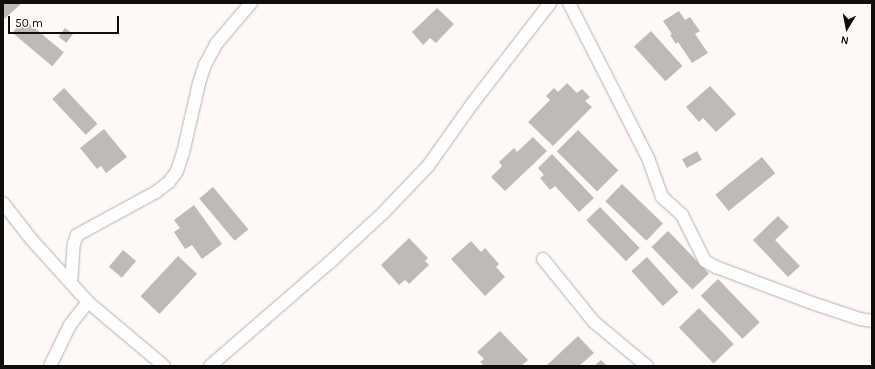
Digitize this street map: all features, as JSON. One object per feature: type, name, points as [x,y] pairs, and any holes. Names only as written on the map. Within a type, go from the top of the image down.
[{"type":"street","points":[[70,283],[74,244],[77,235],[156,192],[169,182],[177,171],[184,153],[199,83],[205,65],[216,44],[251,3]]},
{"type":"street","points":[[210,366],[329,263],[384,212],[428,166],[472,104],[550,3]]},
{"type":"street","points":[[570,3],[648,158],[662,196],[682,216],[705,261],[716,267],[812,303],[860,319],[872,321]]},
{"type":"street","points":[[3,203],[32,240],[88,302],[164,366]]},
{"type":"street","points":[[543,259],[594,322],[647,366]]},
{"type":"street","points":[[50,366],[70,325],[88,302]]},
{"type":"building","points":[[3,3],[20,3],[21,4],[3,20]]},
{"type":"building","points":[[437,8],[454,24],[436,43],[430,38],[423,45],[412,32]]},
{"type":"building","points":[[679,11],[685,20],[690,17],[700,31],[695,34],[708,53],[692,63],[678,42],[676,44],[670,35],[672,34],[663,21]]},
{"type":"building","points":[[24,19],[64,52],[52,66],[12,33]]},
{"type":"building","points":[[65,28],[73,34],[66,43],[58,37]]},
{"type":"building","points":[[651,31],[682,66],[665,81],[634,46]]},
{"type":"building","points":[[567,83],[577,93],[582,89],[590,97],[585,101],[592,107],[553,146],[528,122],[550,100],[546,96],[554,88],[558,92]]},
{"type":"building","points":[[710,86],[736,114],[716,132],[703,118],[699,122],[686,107]]},
{"type":"building","points":[[64,88],[97,124],[86,135],[52,99]]},
{"type":"building","points":[[104,129],[127,157],[106,173],[101,166],[97,169],[80,148]]},
{"type":"building","points":[[578,130],[618,170],[597,192],[557,151]]},
{"type":"building","points":[[533,137],[547,151],[505,191],[491,177],[502,166],[499,162],[514,148],[517,152]]},
{"type":"building","points":[[697,151],[702,160],[687,168],[682,159]]},
{"type":"building","points":[[552,154],[594,198],[579,212],[555,186],[550,190],[540,178],[544,175],[538,168]]},
{"type":"building","points":[[762,157],[775,173],[729,211],[715,195]]},
{"type":"building","points":[[622,184],[663,224],[646,241],[605,201]]},
{"type":"building","points":[[213,187],[248,229],[235,241],[199,199]]},
{"type":"building","points":[[194,205],[222,244],[202,259],[192,245],[185,249],[174,232],[180,228],[174,220]]},
{"type":"building","points":[[600,207],[640,248],[626,261],[586,220]]},
{"type":"building","points":[[778,216],[789,227],[775,240],[800,266],[788,277],[753,240]]},
{"type":"building","points":[[668,231],[709,273],[692,289],[651,247]]},
{"type":"building","points":[[409,238],[428,258],[425,261],[429,265],[409,284],[405,280],[399,285],[381,265]]},
{"type":"building","points":[[471,241],[481,252],[485,248],[499,264],[496,267],[505,277],[485,296],[451,259]]},
{"type":"building","points":[[123,250],[136,261],[122,278],[109,267]]},
{"type":"building","points":[[178,256],[197,274],[160,314],[140,296]]},
{"type":"building","points":[[647,257],[678,292],[663,306],[631,271]]},
{"type":"building","points":[[718,279],[760,322],[742,339],[701,296]]},
{"type":"building","points":[[699,308],[734,344],[714,363],[679,327]]},
{"type":"building","points":[[500,331],[528,360],[521,366],[484,366],[480,362],[484,359],[477,352]]},
{"type":"building","points":[[578,336],[594,353],[579,366],[546,366]]},
{"type":"building","points":[[601,360],[607,366],[594,366]]}]
